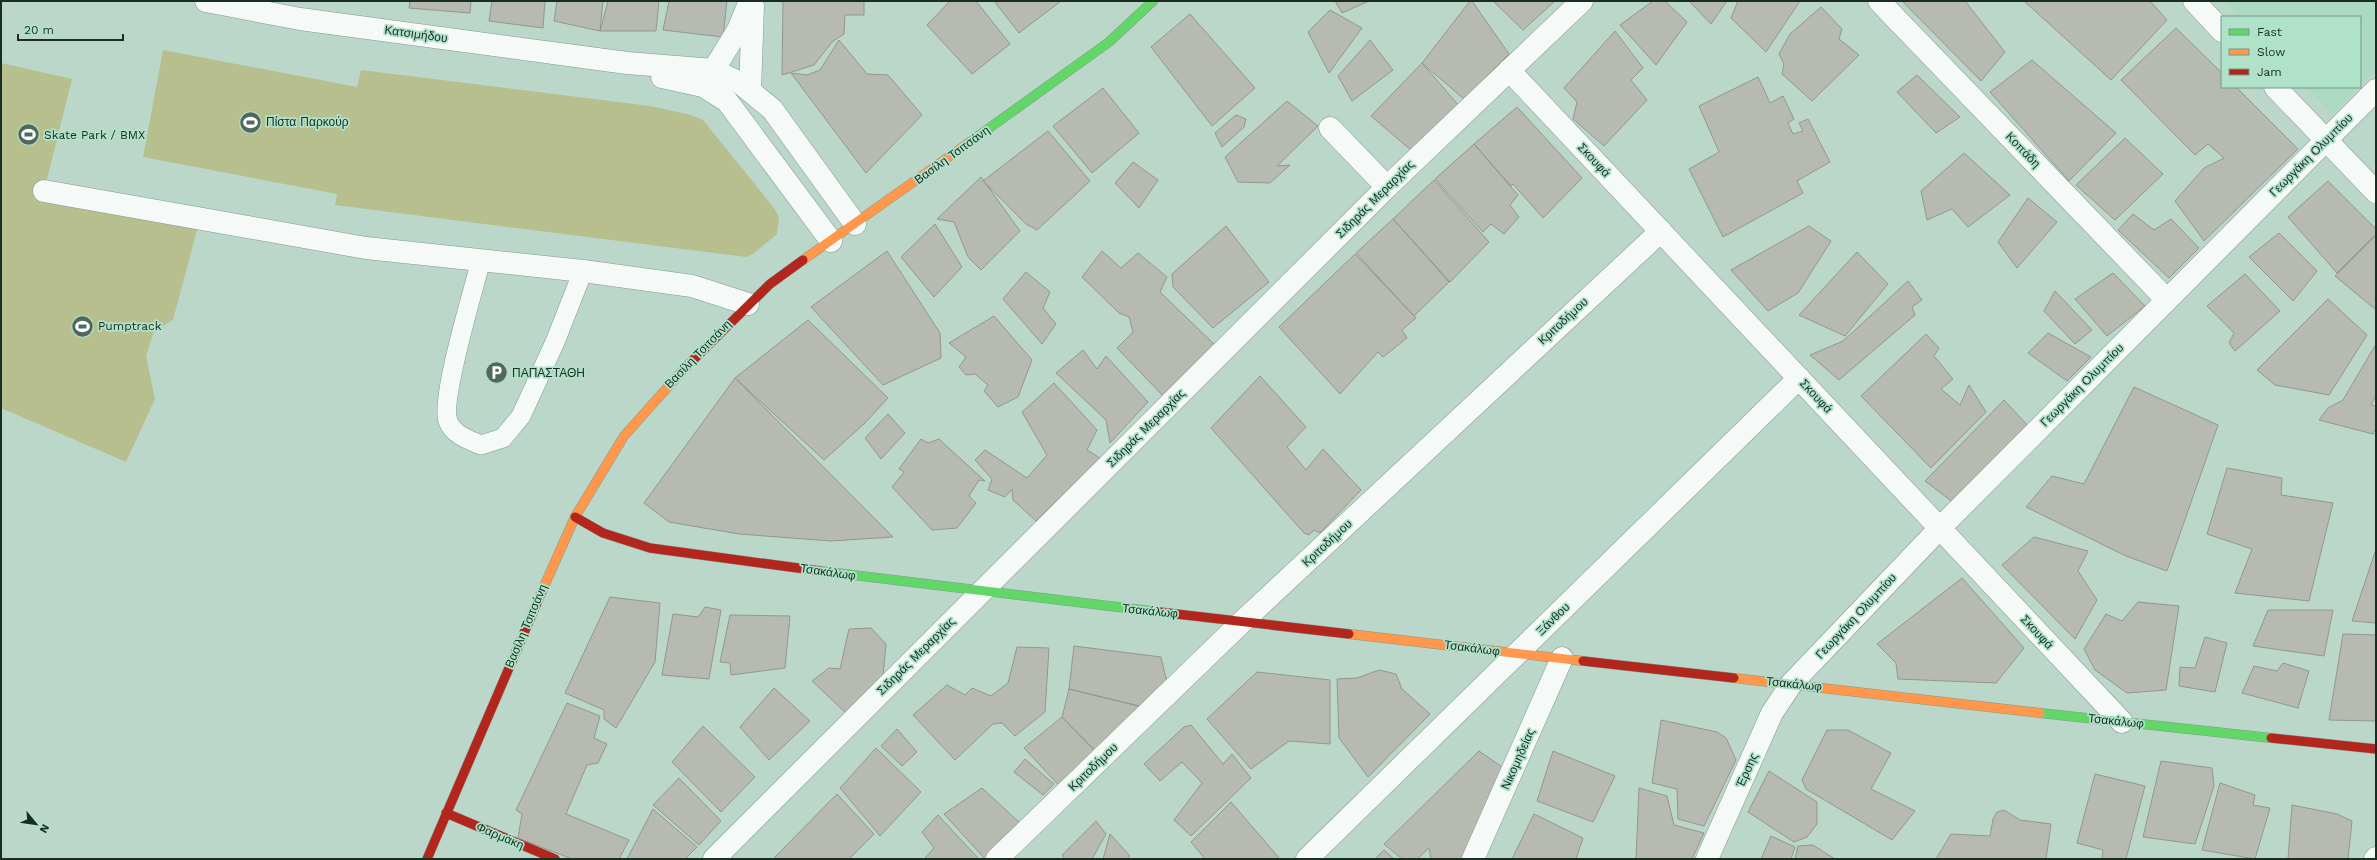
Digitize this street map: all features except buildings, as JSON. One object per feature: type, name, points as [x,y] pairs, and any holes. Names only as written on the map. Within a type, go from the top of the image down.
[{"type":"street","name":"Κατσιμήδου","points":[[206,1],[300,19],[627,63],[694,67],[709,78]]},
{"type":"street","points":[[709,78],[738,30],[750,1]]},
{"type":"street","points":[[750,90],[753,1]]},
{"type":"street","name":"Βασίλη Τσιτσάνη","points":[[427,859],[547,578],[575,517],[624,436],[666,387],[748,304],[770,284],[1109,42],[1153,1]]},
{"type":"street","name":"Σιδηράς Μεραρχίας","points":[[714,859],[1387,187],[1582,1]]},
{"type":"street","name":"Κοπάδη","points":[[1879,1],[2167,300]]},
{"type":"street","points":[[2194,1],[2221,30]]},
{"type":"street","name":"Σκουφά","points":[[1509,70],[2122,722]]},
{"type":"street","points":[[709,78],[735,79],[750,90],[779,118],[855,224]]},
{"type":"street","points":[[709,78],[718,94],[734,108],[831,241]]},
{"type":"street","points":[[2276,88],[2376,192]]},
{"type":"street","name":"Γεωργάκη Ολυμπίου","points":[[1792,683],[1940,528],[2376,90]]},
{"type":"street","points":[[1330,128],[1387,187]]},
{"type":"street","points":[[44,191],[366,248],[583,271],[692,286],[748,304]]},
{"type":"street","name":"Κριτοδήμου","points":[[997,859],[1243,621],[1660,231]]},
{"type":"street","name":"Ξάνθου","points":[[1307,859],[1799,378]]},
{"type":"street","name":"Τσακάλωφ","points":[[575,517],[603,533],[650,548],[980,592],[1243,621],[1517,654],[1792,683],[2122,722],[2376,748]]},
{"type":"street","name":"Νικομηδείας","points":[[1473,859],[1562,658]]},
{"type":"street","name":"Έρσης","points":[[1707,859],[1772,713],[1792,683]]},
{"type":"street","name":"Φαρμάκη","points":[[446,813],[554,859]]},
{"type":"lane","points":[[481,260],[448,394],[448,420],[458,434],[482,445],[503,438],[521,416],[555,342],[583,271]]},
{"type":"shaded area","points":[[2224,1],[2376,1],[2376,70],[2361,85],[2361,16],[2239,16]]},
{"type":"shaded area","points":[[163,50],[357,87],[361,70],[650,106],[691,115],[703,120],[774,208],[779,217],[777,234],[753,254],[746,257],[335,205],[337,194],[143,157]]},
{"type":"shaded area","name":"Pumptrack","points":[[1,63],[72,79],[44,191],[200,219],[173,320],[154,331],[146,356],[155,399],[126,462],[1,408]]},
{"type":"shaded area","points":[[2307,88],[2358,88],[2332,114]]},
{"type":"traffic: fast","points":[[967,144],[1109,42],[1153,1]]},
{"type":"traffic: fast","points":[[820,571],[1159,612]]},
{"type":"traffic: fast","points":[[2040,713],[2271,738]]},
{"type":"traffic: slow","points":[[803,260],[967,144]]},
{"type":"traffic: slow","points":[[542,591],[575,517],[624,436],[683,370]]},
{"type":"traffic: slow","points":[[1349,634],[1583,661]]},
{"type":"traffic: slow","points":[[1734,678],[2040,713]]},
{"type":"traffic: jam","points":[[683,370],[770,284],[803,260]]},
{"type":"traffic: jam","points":[[575,517],[603,533],[650,548],[820,571]]},
{"type":"traffic: jam","points":[[427,859],[542,591]]},
{"type":"traffic: jam","points":[[1159,612],[1349,634]]},
{"type":"traffic: jam","points":[[1583,661],[1734,678]]},
{"type":"traffic: jam","points":[[2271,738],[2376,749]]},
{"type":"traffic: jam","points":[[446,813],[555,859]]},
{"type":"place","name":"Πίστα Παρκούρ","points":[[250,122]]},
{"type":"place","name":"Skate Park / BMX","points":[[29,135]]},
{"type":"place","name":"Pumptrack","points":[[82,326]]},
{"type":"place","name":"ΠΑΠΑΣΤΑΘΗ","points":[[497,373]]}]
